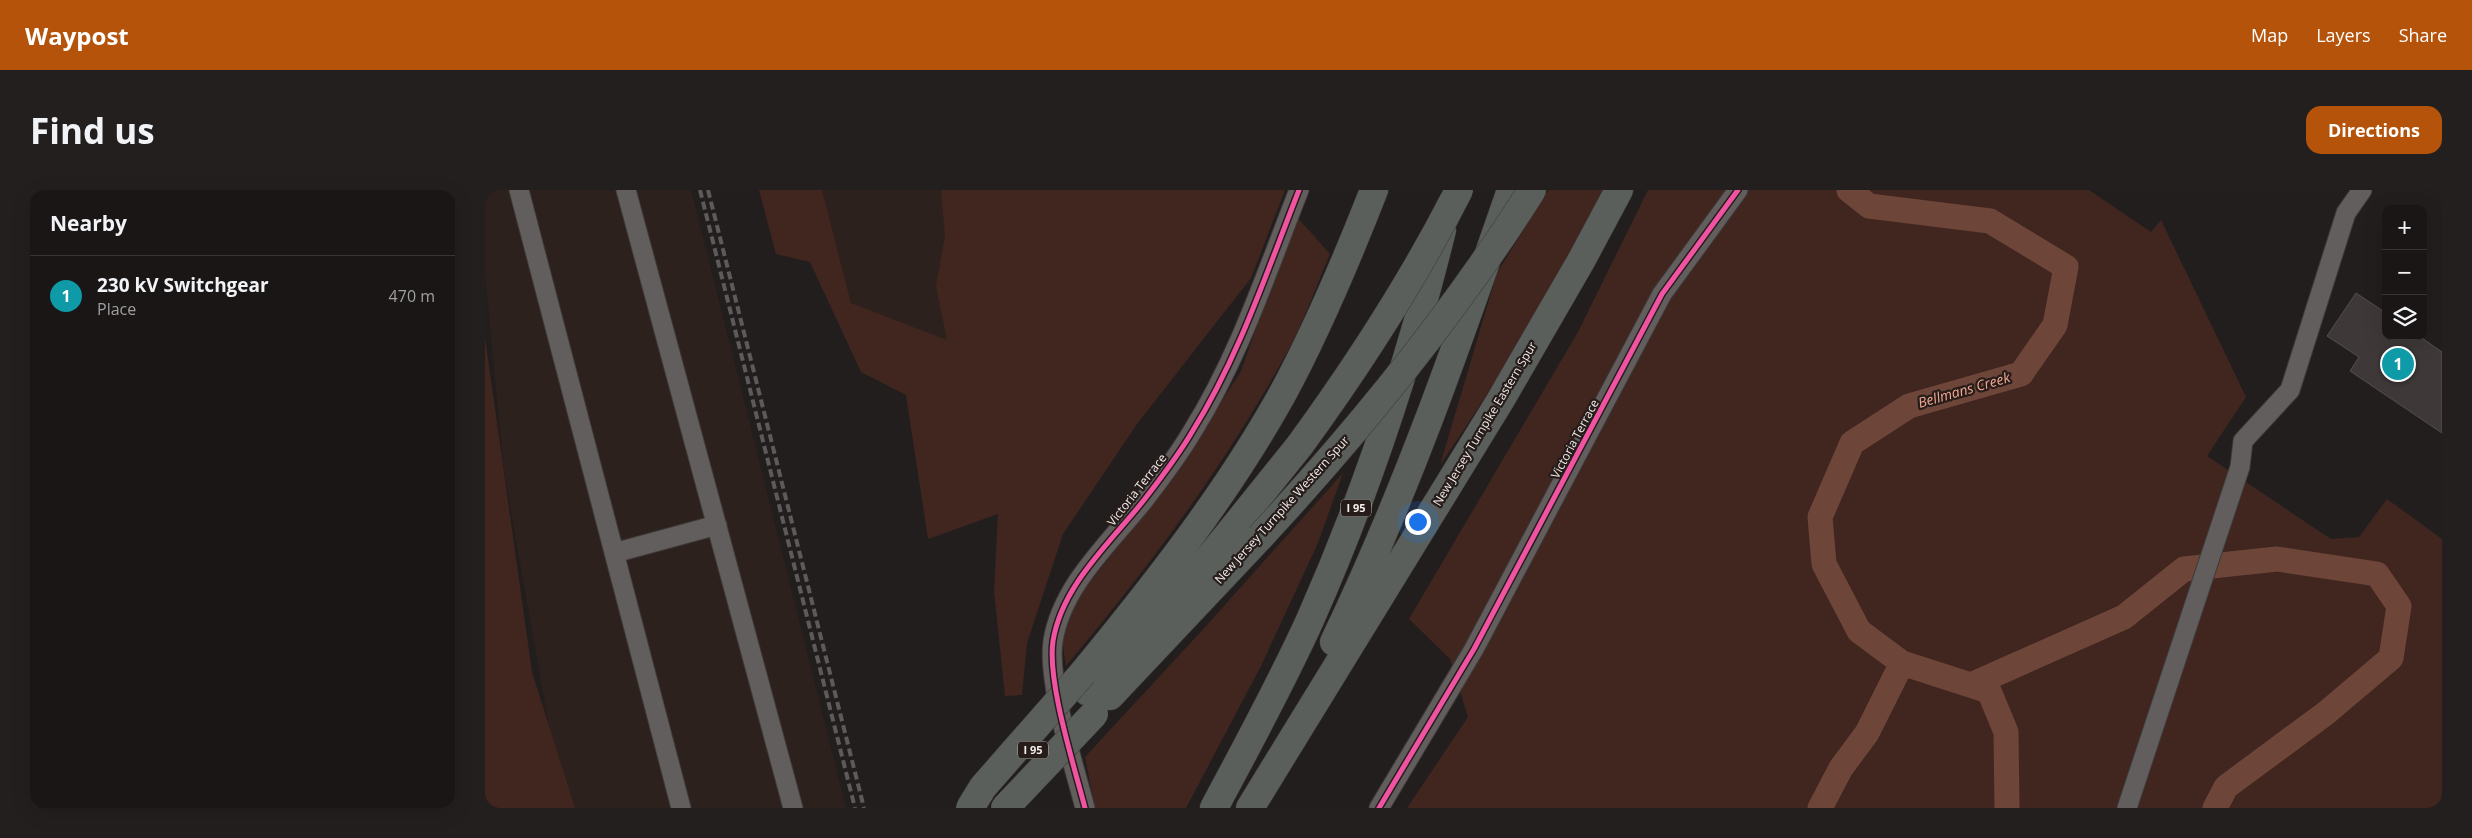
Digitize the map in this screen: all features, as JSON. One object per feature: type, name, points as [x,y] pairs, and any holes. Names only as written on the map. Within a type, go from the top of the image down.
[{"type":"highway","points":[[969,808],[983,787],[1088,693],[1169,568],[1214,504],[1281,395],[1326,305],[1373,190]]},
{"type":"highway","name":"I 95","points":[[1214,808],[1297,648],[1357,505],[1409,354],[1452,190]]},
{"type":"highway","name":"New Jersey Turnpike Western Spur","points":[[979,808],[1088,693],[1259,500],[1300,445],[1378,331],[1428,248],[1459,190]]},
{"type":"highway","points":[[1286,750],[1403,488],[1459,339],[1511,190]]},
{"type":"highway","name":"New Jersey Turnpike Western Spur","points":[[1005,808],[1088,693],[1260,537],[1345,443],[1408,366],[1479,270],[1532,190]]},
{"type":"highway","name":"New Jersey Turnpike Eastern Spur","points":[[1250,808],[1504,394],[1577,269],[1619,190]]},
{"type":"street","points":[[519,190],[681,808]]},
{"type":"street","points":[[626,190],[793,808]]},
{"type":"street","name":"Victoria Terrace","points":[[1085,808],[1056,689],[1053,643],[1057,622],[1070,595],[1085,572],[1171,464],[1212,397],[1245,326],[1299,190]]},
{"type":"street","name":"Victoria Terrace","points":[[1379,808],[1474,649],[1663,294],[1738,190]]},
{"type":"street","points":[[2127,808],[2240,468],[2243,441],[2290,390],[2346,213],[2362,190]]},
{"type":"street","points":[[614,553],[717,525]]},
{"type":"shaded area","points":[[485,190],[691,190],[846,808],[569,808],[557,772],[504,472],[485,273]]},
{"type":"shaded area","points":[[759,190],[822,190],[851,303],[947,340],[936,286],[945,236],[941,190],[1285,190],[1251,278],[1137,424],[1063,534],[1027,643],[1022,695],[1005,696],[994,591],[998,514],[928,539],[906,395],[861,372],[810,262],[776,254]]},
{"type":"shaded area","points":[[822,190],[1285,190],[1251,278],[948,341],[851,303]]},
{"type":"shaded area","points":[[1548,190],[1605,190],[1526,330],[1463,432],[1440,465],[1497,273]]},
{"type":"shaded area","points":[[1648,190],[2089,190],[2151,232],[2161,220],[2246,397],[2207,456],[2331,539],[2359,537],[2387,499],[2442,539],[2442,808],[1407,808],[1468,717],[1450,659],[1409,619],[1578,332]]},
{"type":"shaded area","points":[[1296,216],[1330,254],[1291,345],[1241,430],[1187,511],[1128,590],[1066,666],[1061,633],[1086,587],[1171,480],[1241,371]]},
{"type":"shaded area","points":[[485,338],[532,672],[575,808],[485,808]]},
{"type":"shaded area","points":[[1343,473],[1318,543],[1261,666],[1186,808],[1095,808],[1085,757],[1207,625]]},
{"type":"building","points":[[2356,293],[2382,310],[2382,340],[2425,340],[2442,352],[2442,433],[2350,371],[2359,357],[2327,336]]},
{"type":"waterway","name":"Bellmans Creek","points":[[1849,190],[1869,206],[1990,221],[2066,267],[2055,325],[2021,374],[1909,406],[1852,443],[1820,517],[1824,564],[1859,631],[1902,663],[1989,691],[2006,732],[2007,808]]},
{"type":"waterway","points":[[1971,685],[2124,617],[2184,569],[2277,559],[2377,574],[2399,606],[2391,658],[2326,713],[2226,787],[2215,808]]},
{"type":"waterway","points":[[1820,808],[1841,768],[1867,733],[1902,663]]},
{"type":"railway","points":[[700,190],[855,808]]},
{"type":"railway","points":[[708,190],[864,808]]},
{"type":"cycle path","points":[[1085,808],[1063,724],[1054,678],[1053,641],[1058,621],[1066,601],[1077,583],[1163,475],[1187,441],[1209,403],[1238,344],[1299,190]]},
{"type":"cycle path","points":[[1379,808],[1474,649],[1662,294],[1738,190]]},
{"type":"place","name":"230 kV Switchgear","points":[[2398,364]]}]
